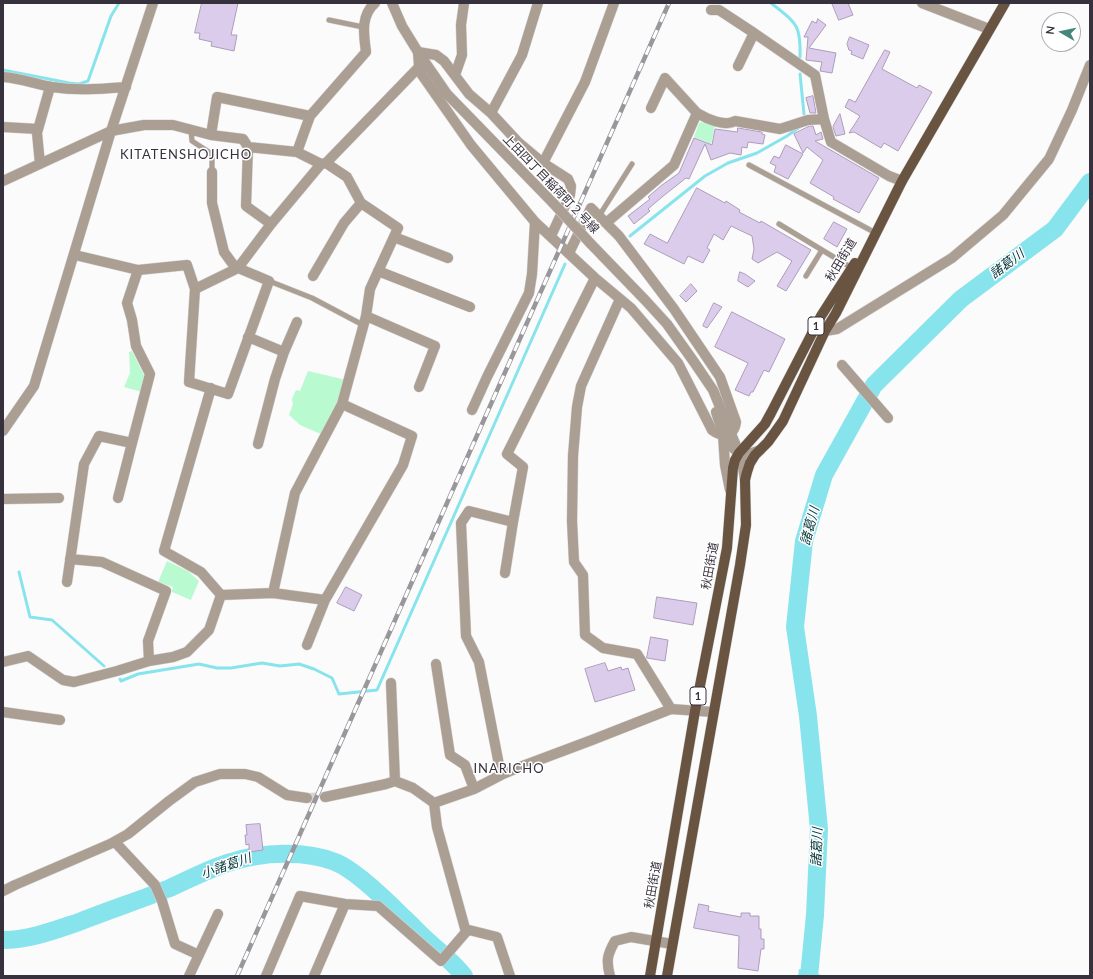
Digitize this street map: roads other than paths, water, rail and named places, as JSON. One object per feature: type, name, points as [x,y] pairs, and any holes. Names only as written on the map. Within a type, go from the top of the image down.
[{"type":"main road","name":"秋田街道","points":[[667,976],[744,539],[746,510],[745,480],[750,463],[772,437],[783,421],[825,331],[836,313],[902,181],[1005,3]]},
{"type":"main road","name":"秋田街道","points":[[650,976],[695,711],[727,548],[733,468],[735,460],[739,452],[765,424],[821,316],[852,268],[893,199]]},
{"type":"street","points":[[3,431],[34,386],[75,255],[111,131],[153,3]]},
{"type":"street","points":[[297,152],[310,116],[366,52],[363,27],[370,8],[375,3]]},
{"type":"street","name":"上田四丁目稲荷町２号線","points":[[392,3],[402,26],[447,94],[554,204],[667,324],[713,390],[727,434]]},
{"type":"street","points":[[455,75],[462,55],[461,25],[464,3]]},
{"type":"street","points":[[491,113],[522,55],[538,3]]},
{"type":"street","points":[[543,163],[585,82],[614,3]]},
{"type":"street","points":[[922,3],[989,29]]},
{"type":"street","points":[[711,10],[719,10],[815,75],[824,120],[831,142],[889,176],[902,181]]},
{"type":"street","points":[[738,66],[754,33]]},
{"type":"street","points":[[551,236],[570,195],[571,186],[568,179],[543,163],[518,142],[491,113],[469,94],[444,61],[436,55],[418,52],[419,67],[422,75],[471,145],[535,222],[595,278],[631,308],[678,363],[712,430],[717,434],[727,434],[743,440],[747,440],[754,436]]},
{"type":"street","points":[[825,331],[837,329],[952,258],[1003,215],[1049,159],[1072,110],[1090,65]]},
{"type":"street","points":[[195,289],[238,268],[271,224],[323,163],[419,67]]},
{"type":"street","points":[[3,77],[15,78],[50,87],[84,90],[126,87]]},
{"type":"street","points":[[651,108],[665,78],[697,113],[705,118],[731,123],[735,121],[780,129],[808,120],[824,120]]},
{"type":"street","points":[[40,164],[37,133],[50,87]]},
{"type":"street","points":[[210,134],[217,97],[310,116]]},
{"type":"street","points":[[606,224],[674,165],[697,113]]},
{"type":"street","points":[[3,181],[111,131],[144,125],[173,125],[210,134],[243,139],[248,147],[246,206],[271,224]]},
{"type":"street","points":[[3,127],[38,128]]},
{"type":"street","points":[[248,147],[297,152],[323,163],[347,177],[362,203],[398,228],[370,288],[365,321],[342,404],[296,494],[273,593]]},
{"type":"street","points":[[75,255],[138,270],[187,265],[195,289],[189,382],[228,394],[269,281],[238,268],[232,263],[224,252],[212,203],[212,172]]},
{"type":"street","points":[[313,276],[344,224],[362,203]]},
{"type":"street","points":[[569,253],[591,208],[619,236],[674,308],[720,377],[736,422],[735,428],[727,434],[725,465],[731,494]]},
{"type":"street","points":[[472,410],[529,293],[532,274],[535,222]]},
{"type":"street","points":[[394,237],[448,258]]},
{"type":"street","points":[[118,498],[150,374],[136,346],[132,320],[127,303],[138,270]]},
{"type":"street","points":[[378,272],[470,307]]},
{"type":"street","points":[[505,573],[523,467],[507,454],[595,278]]},
{"type":"street","points":[[620,299],[581,386],[573,456],[572,521],[574,562],[583,575],[585,634],[602,648],[637,654],[671,709]]},
{"type":"street","points":[[365,321],[435,346],[419,387]]},
{"type":"street","points":[[258,444],[275,379],[284,352],[297,322]]},
{"type":"street","points":[[248,337],[284,352]]},
{"type":"street","points":[[842,364],[888,418]]},
{"type":"street","points":[[211,388],[164,551],[201,572],[221,595]]},
{"type":"street","points":[[307,646],[325,600],[403,465],[412,436],[342,404]]},
{"type":"street","points":[[727,434],[729,444],[739,452],[753,454],[760,450]]},
{"type":"street","points":[[67,582],[84,464],[99,436],[132,443]]},
{"type":"street","points":[[739,452],[745,480]]},
{"type":"street","points":[[3,499],[59,498]]},
{"type":"street","points":[[501,775],[478,662],[466,636],[461,523],[469,511],[513,522]]},
{"type":"street","points":[[70,560],[102,562],[166,591],[148,641],[149,661]]},
{"type":"street","points":[[221,595],[273,593],[325,600]]},
{"type":"street","points":[[3,662],[28,656],[63,680],[74,682],[149,661],[173,657],[187,652],[209,630],[221,595]]},
{"type":"street","points":[[436,664],[450,755],[465,765],[474,789]]},
{"type":"street","points":[[391,683],[395,781]]},
{"type":"street","points":[[434,803],[474,789],[501,775],[671,709],[713,712]]},
{"type":"street","points":[[3,712],[60,720]]},
{"type":"street","points":[[3,891],[114,842],[128,834],[195,782],[220,774],[245,774],[258,777],[287,795],[307,798]]},
{"type":"street","points":[[266,976],[300,896],[346,904],[378,906],[441,961],[466,932],[437,827],[434,803],[413,788],[395,781],[325,797]]},
{"type":"street","points":[[114,842],[155,885],[162,901],[175,944],[199,955]]},
{"type":"street","points":[[314,976],[346,904]]},
{"type":"street","points":[[189,976],[218,914]]},
{"type":"street","points":[[465,929],[497,937],[510,976]]},
{"type":"street","points":[[610,976],[607,964],[609,951],[615,941],[631,937],[672,944]]},
{"type":"lane","points":[[329,20],[363,27]]},
{"type":"lane","points":[[191,130],[192,141],[212,154],[212,172]]},
{"type":"lane","points":[[599,216],[632,164]]},
{"type":"lane","points":[[750,165],[872,232]]},
{"type":"lane","points":[[780,224],[852,268]]},
{"type":"lane","points":[[806,276],[822,250]]},
{"type":"lane","points":[[269,281],[365,321]]},
{"type":"water","points":[[799,969],[825,976],[798,976]]},
{"type":"waterway","points":[[3,70],[69,83],[79,84],[88,81],[111,16],[119,3]]},
{"type":"waterway","points":[[771,3],[786,15],[795,25],[799,37],[800,57]]},
{"type":"waterway","points":[[800,74],[804,114]]},
{"type":"waterway","points":[[630,236],[705,176],[728,163],[757,153],[787,136],[801,126]]},
{"type":"waterway","name":"諸葛川","points":[[809,976],[815,915],[819,829],[808,716],[795,627],[804,541],[824,475],[874,385],[961,299],[1055,229],[1090,182]]},
{"type":"waterway","points":[[120,679],[121,681],[138,674],[199,664],[217,668],[231,668],[262,663],[280,666],[299,664],[314,669],[332,678],[339,694],[377,690],[565,264]]},
{"type":"waterway","points":[[19,572],[30,617],[52,620],[104,666]]},
{"type":"waterway","name":"小諸葛川","points":[[3,940],[13,940],[32,936],[79,922],[170,888],[223,864],[270,854],[297,854],[323,858],[335,862],[352,871],[452,962],[464,976]]},
{"type":"tunnel","points":[[307,798],[325,797]]},
{"type":"railway","points":[[237,976],[669,3]]},
{"type":"district","name":"KITATENSHOJICHO","points":[[186,155]]},
{"type":"district","name":"INARICHO","points":[[509,769]]}]
